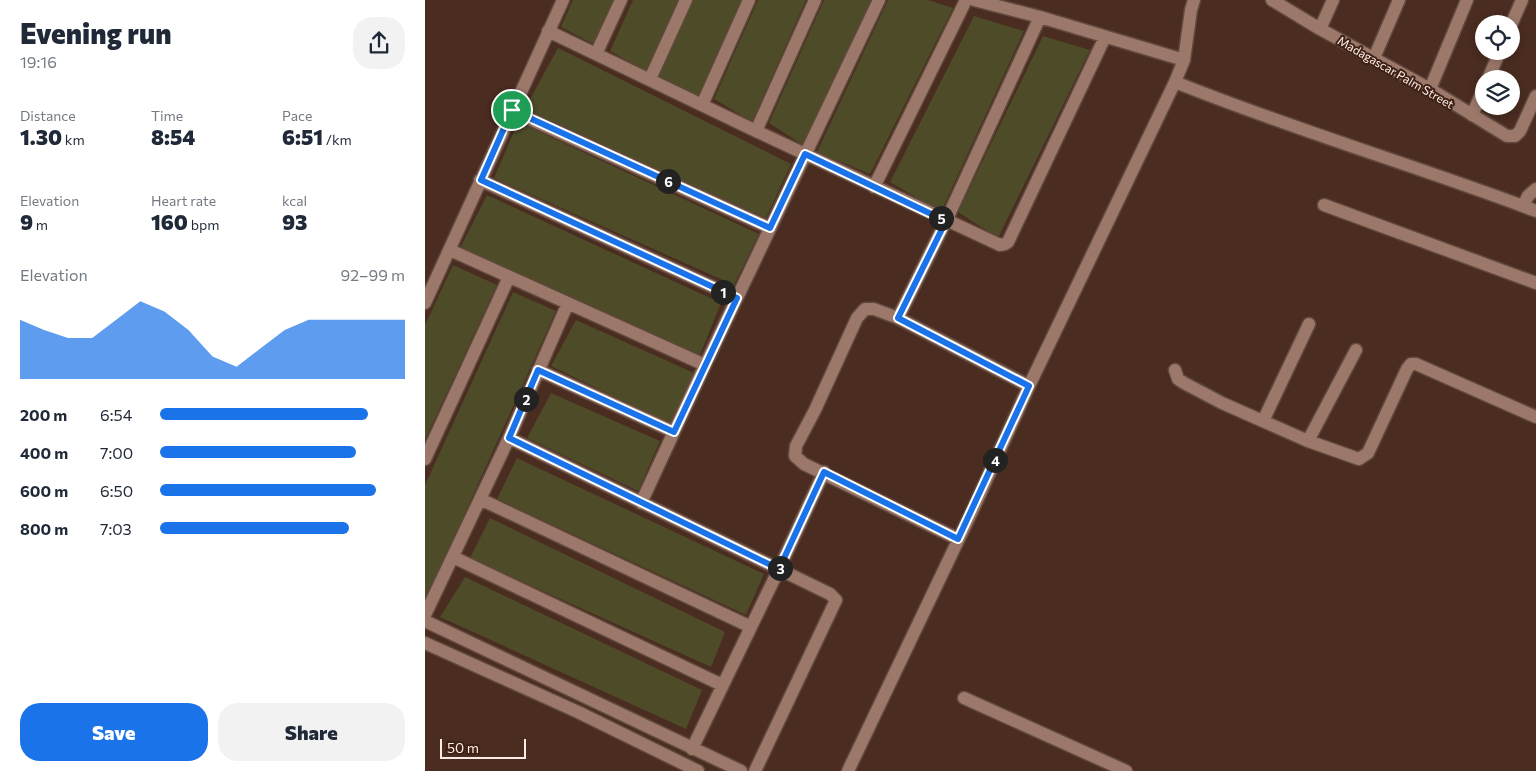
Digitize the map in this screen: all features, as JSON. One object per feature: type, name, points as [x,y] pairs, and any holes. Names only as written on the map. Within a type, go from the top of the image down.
[{"type":"street","points":[[425,303],[563,0]]},
{"type":"street","points":[[597,54],[621,0]]},
{"type":"street","points":[[650,79],[686,0]]},
{"type":"street","points":[[702,105],[749,0]]},
{"type":"street","points":[[756,131],[815,0]]},
{"type":"street","points":[[641,503],[879,0]]},
{"type":"street","points":[[874,187],[966,0]]},
{"type":"street","points":[[974,0],[1040,17],[1184,60]]},
{"type":"street","points":[[848,771],[1029,386],[1175,82],[1184,60],[1194,0]]},
{"type":"street","points":[[1320,29],[1333,0]]},
{"type":"street","points":[[1374,58],[1399,0]]},
{"type":"street","points":[[1430,89],[1467,0]]},
{"type":"street","points":[[1515,15],[1522,0]]},
{"type":"street","name":"Madagascar Palm Street","points":[[1275,1],[1320,29],[1430,89],[1507,136],[1515,136],[1520,131],[1536,96]]},
{"type":"street","points":[[898,318],[946,221],[1040,17]]},
{"type":"street","points":[[549,31],[874,187],[1000,245],[1008,242],[1105,37]]},
{"type":"street","points":[[1175,82],[1362,151],[1536,211]]},
{"type":"street","points":[[1472,115],[1475,108]]},
{"type":"street","points":[[512,110],[770,228]]},
{"type":"street","points":[[481,180],[737,298]]},
{"type":"street","points":[[1523,206],[1528,196],[1536,188]]},
{"type":"street","points":[[1324,206],[1536,282]]},
{"type":"street","points":[[450,250],[705,365]]},
{"type":"street","points":[[425,459],[509,277]]},
{"type":"street","points":[[425,615],[509,438],[568,302]]},
{"type":"street","points":[[958,539],[824,472],[804,464],[795,456],[796,446],[815,410],[857,318],[865,309],[898,318],[1029,386]]},
{"type":"street","points":[[1263,421],[1309,324]]},
{"type":"street","points":[[1308,441],[1356,350]]},
{"type":"street","points":[[1175,370],[1178,379],[1191,387],[1308,441],[1359,459],[1365,457],[1368,453],[1411,364],[1416,364],[1536,417]]},
{"type":"street","points":[[538,370],[674,432]]},
{"type":"street","points":[[509,438],[831,594],[836,600],[755,771]]},
{"type":"street","points":[[692,749],[824,472]]},
{"type":"street","points":[[480,499],[751,627]]},
{"type":"street","points":[[453,557],[722,686]]},
{"type":"street","points":[[425,621],[741,771]]},
{"type":"street","points":[[425,643],[578,712],[698,771]]},
{"type":"street","points":[[963,698],[1126,771]]},
{"type":"shaded area","points":[[573,0],[615,0],[595,45],[561,27]]},
{"type":"shaded area","points":[[633,0],[679,0],[647,72],[610,51]]},
{"type":"shaded area","points":[[693,0],[743,0],[699,98],[658,76]]},
{"type":"shaded area","points":[[758,0],[806,0],[752,122],[714,99]]},
{"type":"shaded area","points":[[824,0],[872,0],[803,145],[769,123]]},
{"type":"shaded area","points":[[888,0],[928,0],[953,8],[870,174],[817,152]]},
{"type":"shaded area","points":[[974,16],[1024,31],[941,212],[890,182]]},
{"type":"shaded area","points":[[1043,36],[1090,50],[998,238],[958,212]]},
{"type":"shaded area","points":[[558,48],[791,164],[766,218],[524,110]]},
{"type":"shaded area","points":[[518,122],[759,234],[734,285],[494,178]]},
{"type":"shaded area","points":[[487,195],[721,303],[700,355],[460,248]]},
{"type":"shaded area","points":[[453,265],[497,285],[425,440],[425,325]]},
{"type":"shaded area","points":[[513,292],[556,311],[425,602],[425,485]]},
{"type":"shaded area","points":[[576,320],[694,373],[671,424],[551,366]]},
{"type":"shaded area","points":[[551,393],[660,441],[638,491],[527,438]]},
{"type":"shaded area","points":[[517,458],[764,574],[746,615],[497,499]]},
{"type":"shaded area","points":[[490,518],[725,632],[711,667],[470,558]]},
{"type":"shaded area","points":[[465,577],[702,690],[686,729],[440,617]]},
{"type":"route","points":[[512,110],[770,228],[805,154],[946,221],[898,318],[1029,386],[958,539],[824,472],[779,569],[509,438],[538,370],[674,432],[737,298],[481,180],[512,110]]}]
